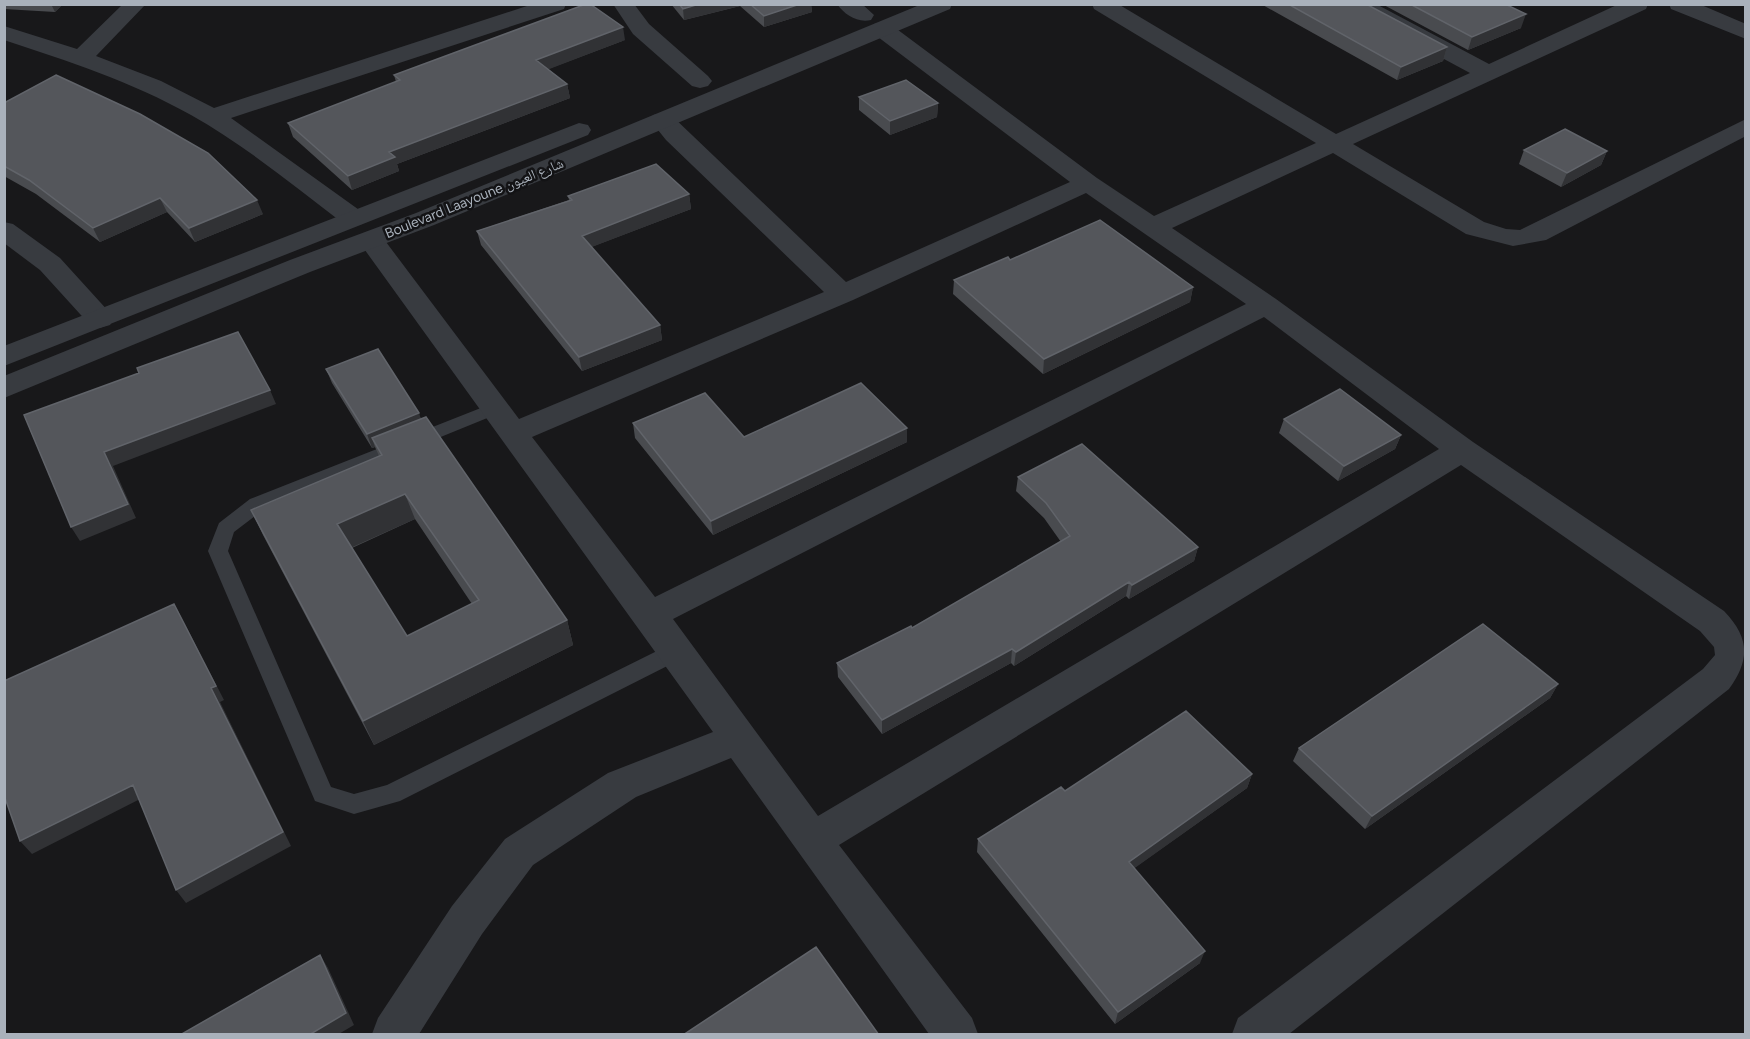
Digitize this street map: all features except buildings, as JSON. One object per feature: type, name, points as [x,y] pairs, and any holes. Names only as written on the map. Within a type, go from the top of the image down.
[{"type":"street","points":[[81,58],[136,4]]},
{"type":"street","points":[[212,117],[556,4]]},
{"type":"street","points":[[622,4],[640,29],[700,81]]},
{"type":"street","name":"Boulevard Laayoune شارع العيون","points":[[4,388],[300,266],[362,229],[700,81],[870,13],[942,4]]},
{"type":"street","points":[[1102,4],[1475,228],[1498,236],[1523,239],[1746,126]]},
{"type":"street","points":[[1359,4],[1488,74]]},
{"type":"street","points":[[1153,227],[1638,4]]},
{"type":"street","points":[[1679,4],[1746,32]]},
{"type":"street","points":[[870,13],[1088,183],[1266,305],[1462,450],[1712,621],[1726,634],[1734,649],[1732,663],[1707,686],[1254,1035]]},
{"type":"street","name":"Boulevard Laayoune شارع العيون","points":[[4,357],[100,319],[362,229],[662,120],[870,13]]},
{"type":"street","points":[[4,33],[135,78],[212,117],[362,229],[584,531],[677,651],[812,840],[956,1035]]},
{"type":"street","points":[[662,120],[675,135],[843,294]]},
{"type":"street","points":[[505,421],[843,294],[1088,183]]},
{"type":"street","points":[[4,230],[50,264],[100,319]]},
{"type":"street","points":[[650,615],[1266,305]]},
{"type":"street","points":[[812,840],[1462,450]]},
{"type":"street","points":[[394,1035],[467,920],[519,852],[622,785],[739,738]]},
{"type":"lane","points":[[505,421],[257,504],[226,528],[218,551],[323,794],[354,804],[392,794],[677,651]]}]
